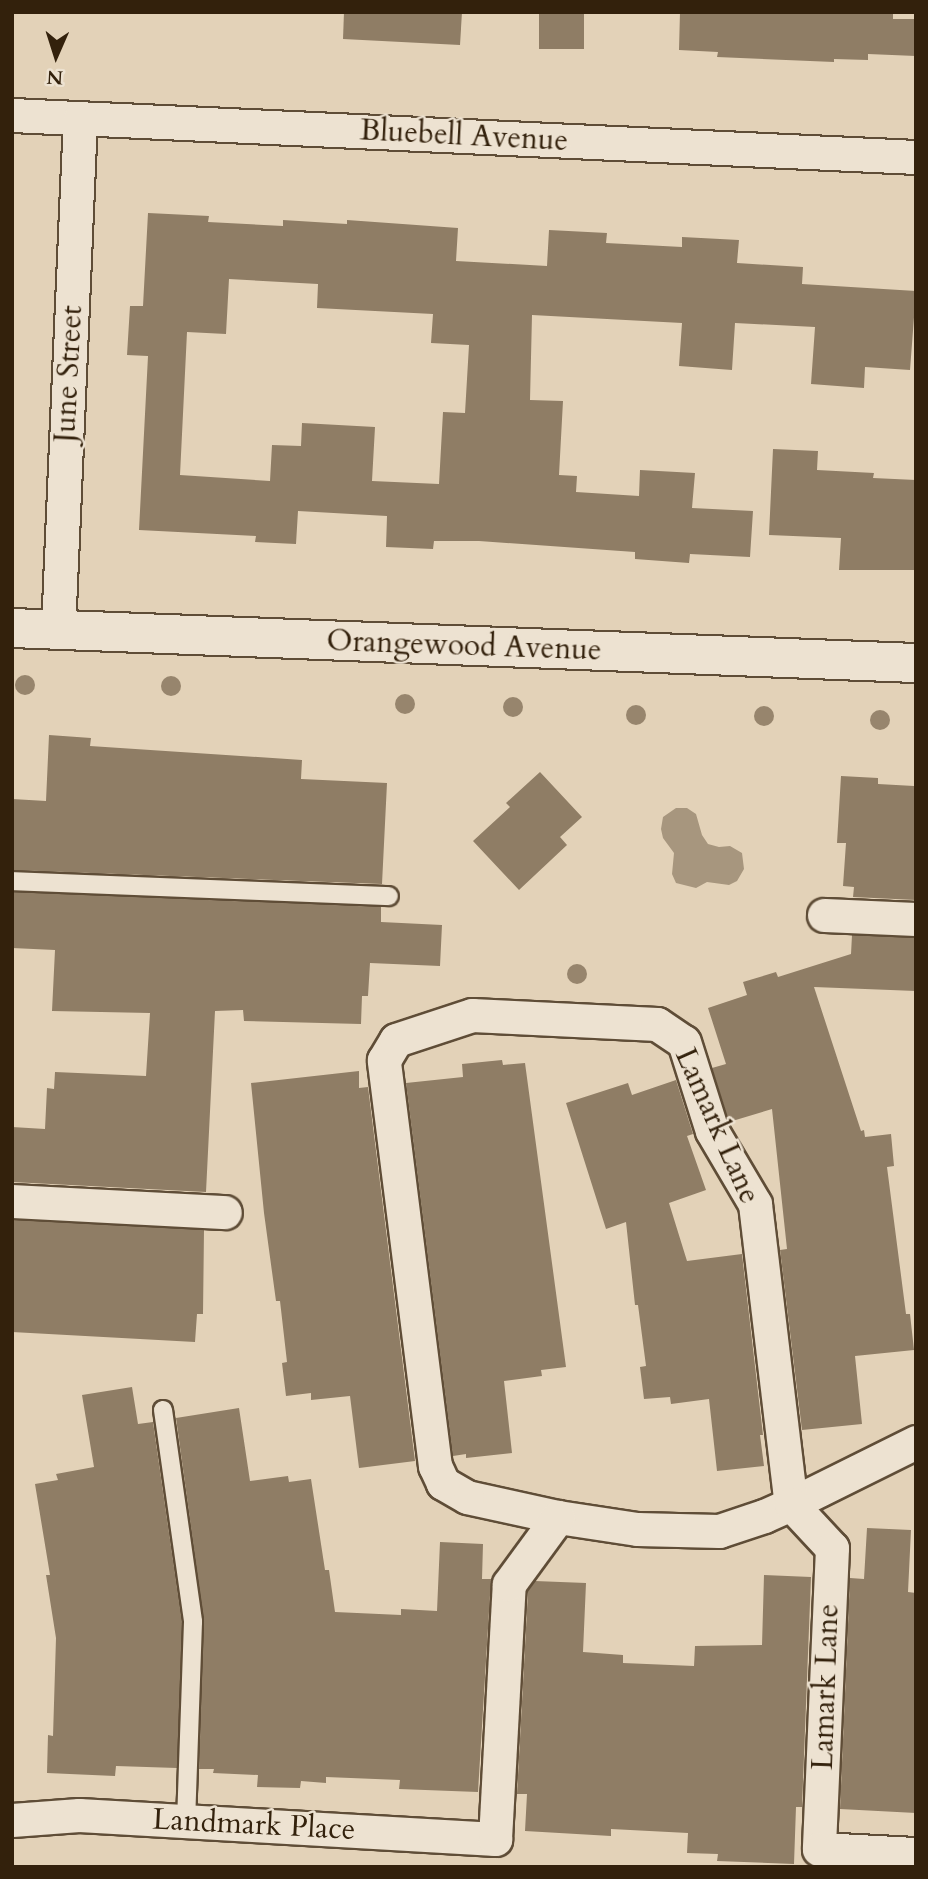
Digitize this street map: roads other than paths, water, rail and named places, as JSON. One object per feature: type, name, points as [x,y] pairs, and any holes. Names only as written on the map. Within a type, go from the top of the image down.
[{"type":"main road","name":"Orangewood Avenue","points":[[12,628],[916,663]]},
{"type":"street","name":"Bluebell Avenue","points":[[12,115],[916,157]]},
{"type":"street","name":"June Street","points":[[58,630],[80,118]]},
{"type":"street","points":[[824,915],[916,919]]},
{"type":"street","name":"Lamark Lane","points":[[916,1442],[791,1504],[739,1527],[719,1531],[637,1529],[558,1517],[467,1497],[443,1483],[435,1466],[384,1060],[396,1040],[472,1015],[657,1024],[684,1042],[712,1131],[755,1204],[791,1504],[832,1548],[819,1849],[916,1854]]},
{"type":"street","points":[[12,1201],[225,1212]]},
{"type":"street","name":"Landmark Place","points":[[12,1820],[79,1815],[495,1839],[509,1584],[558,1517]]},
{"type":"lane","points":[[12,881],[388,896]]},
{"type":"lane","points":[[163,1410],[193,1622],[186,1822]]}]
